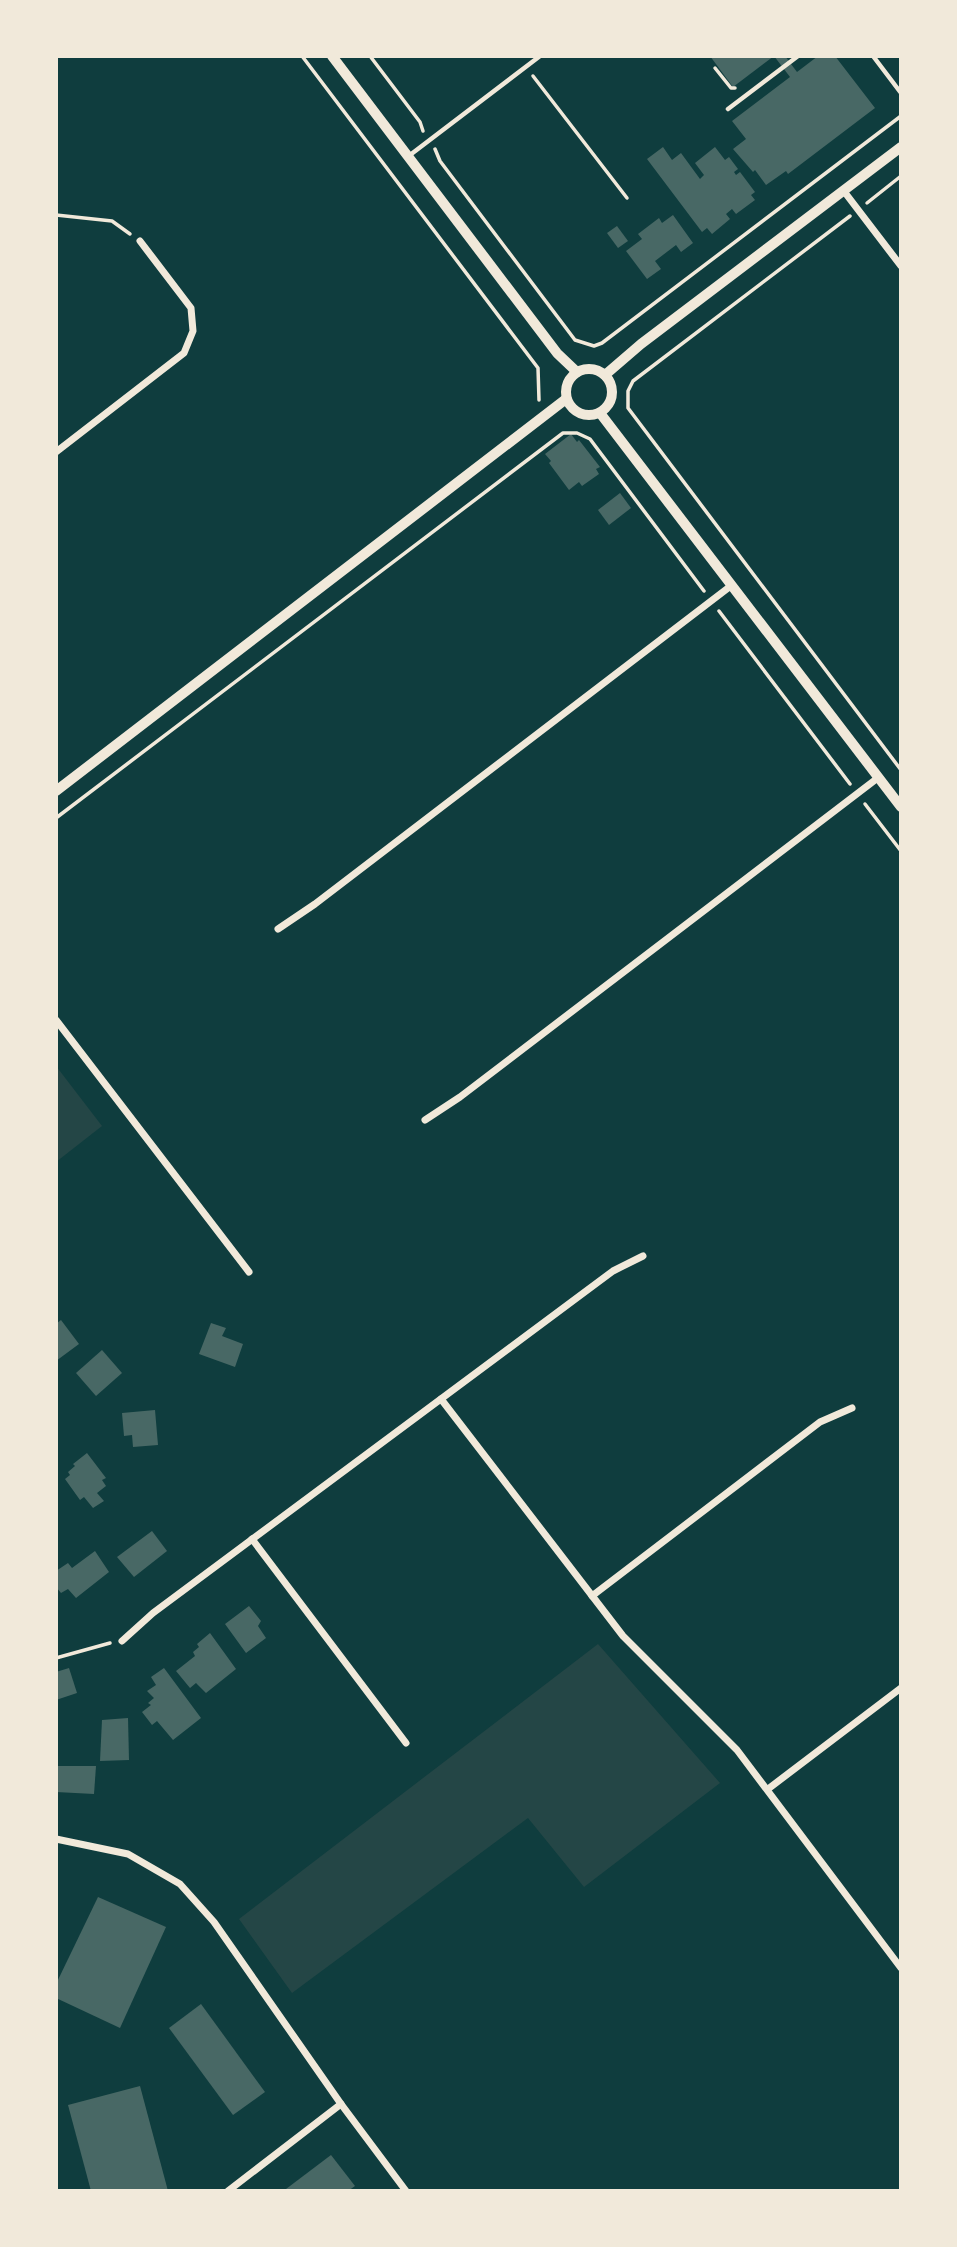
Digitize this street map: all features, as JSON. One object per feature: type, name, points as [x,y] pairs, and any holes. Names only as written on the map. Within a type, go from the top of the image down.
[{"type":"main road","points":[[338,58],[557,353],[578,372]]},
{"type":"main road","points":[[597,370],[611,383],[610,403],[600,413],[586,415],[576,412],[566,399],[566,386],[578,372],[597,370]]},
{"type":"main road","points":[[600,413],[901,807]]},
{"type":"street","points":[[605,375],[641,344],[901,146]]},
{"type":"street","points":[[843,190],[901,266]]},
{"type":"street","points":[[56,452],[184,353],[192,331],[191,308],[140,241]]},
{"type":"street","points":[[56,791],[566,399]]},
{"type":"street","points":[[278,929],[315,904],[732,585]]},
{"type":"street","points":[[425,1120],[460,1097],[878,777]]},
{"type":"street","points":[[56,1020],[249,1272]]},
{"type":"street","points":[[122,1641],[153,1613],[613,1271],[643,1256]]},
{"type":"street","points":[[441,1399],[623,1636],[737,1750],[901,1968]]},
{"type":"street","points":[[592,1596],[820,1422],[852,1408]]},
{"type":"street","points":[[252,1539],[406,1743]]},
{"type":"street","points":[[768,1789],[901,1688]]},
{"type":"street","points":[[56,1839],[128,1854],[180,1884],[214,1922],[341,2104],[406,2191]]},
{"type":"street","points":[[228,2191],[341,2104]]},
{"type":"lane","points":[[409,155],[540,56]]},
{"type":"lane","points":[[728,109],[798,56]]},
{"type":"lane","points":[[873,56],[901,93]]},
{"type":"path","points":[[302,56],[538,368],[539,400]]},
{"type":"path","points":[[370,56],[420,122],[420,128],[438,153],[440,161],[575,340],[594,346],[901,116]]},
{"type":"path","points":[[715,68],[731,88],[737,88]]},
{"type":"path","points":[[528,81],[534,76],[627,198]]},
{"type":"path","points":[[901,176],[633,381],[628,391],[628,408],[901,770]]},
{"type":"path","points":[[56,215],[112,221],[140,241]]},
{"type":"path","points":[[56,818],[563,433],[577,433],[590,439],[901,851]]},
{"type":"path","points":[[56,1658],[122,1641]]},
{"type":"shaded area","points":[[56,1066],[102,1126],[56,1162]]},
{"type":"shaded area","points":[[598,1644],[720,1783],[584,1887],[528,1818],[292,1993],[239,1919]]},
{"type":"building","points":[[710,56],[774,56],[733,87]]},
{"type":"building","points":[[774,56],[785,56],[797,72],[818,56],[835,56],[875,108],[788,174],[786,171],[766,185],[733,149],[746,139],[732,121],[790,77]]},
{"type":"building","points":[[663,147],[672,160],[681,153],[700,179],[704,175],[695,163],[715,147],[725,160],[729,157],[738,169],[734,172],[736,175],[740,172],[755,192],[751,195],[755,200],[736,214],[732,209],[726,214],[730,219],[712,234],[707,228],[702,232],[647,159]]},
{"type":"building","points":[[673,215],[693,243],[681,252],[676,245],[655,261],[661,269],[647,279],[626,251],[642,239],[638,234],[659,218],[662,223]]},
{"type":"building","points":[[617,226],[628,241],[618,248],[607,233]]},
{"type":"building","points":[[571,434],[600,467],[596,469],[599,474],[582,486],[579,482],[569,490],[545,454]]},
{"type":"building","points":[[620,493],[631,508],[609,525],[598,510]]},
{"type":"building","points":[[61,1320],[79,1344],[56,1361],[56,1324]]},
{"type":"building","points":[[211,1323],[226,1328],[222,1336],[243,1344],[235,1367],[199,1354]]},
{"type":"building","points":[[102,1350],[122,1373],[96,1396],[76,1373]]},
{"type":"building","points":[[155,1410],[158,1445],[133,1447],[132,1435],[124,1436],[122,1413]]},
{"type":"building","points":[[87,1453],[106,1478],[102,1480],[106,1486],[97,1493],[104,1501],[93,1508],[84,1497],[80,1500],[65,1479],[75,1466],[73,1464]]},
{"type":"building","points":[[152,1531],[167,1551],[134,1577],[117,1557]]},
{"type":"building","points":[[95,1551],[109,1572],[76,1598],[68,1589],[61,1593],[56,1587],[56,1571],[68,1563],[72,1568]]},
{"type":"building","points":[[249,1606],[261,1621],[258,1626],[266,1638],[246,1653],[225,1624]]},
{"type":"building","points":[[210,1633],[236,1669],[206,1693],[196,1683],[190,1688],[176,1671],[195,1656],[193,1652],[199,1647],[197,1644]]},
{"type":"building","points":[[69,1668],[77,1693],[56,1700],[56,1672]]},
{"type":"building","points":[[164,1668],[201,1718],[173,1740],[157,1721],[152,1725],[142,1712],[151,1705],[148,1703],[154,1698],[147,1691],[156,1685],[151,1677]]},
{"type":"building","points":[[128,1718],[129,1760],[100,1761],[102,1720]]},
{"type":"building","points":[[56,1766],[96,1766],[94,1794],[56,1792]]},
{"type":"building","points":[[98,1897],[166,1927],[120,2028],[56,1998],[56,1984]]},
{"type":"building","points":[[201,2004],[265,2092],[233,2115],[169,2028]]},
{"type":"building","points":[[140,2086],[168,2191],[91,2191],[68,2105]]},
{"type":"building","points":[[331,2155],[355,2186],[348,2191],[286,2189]]}]
